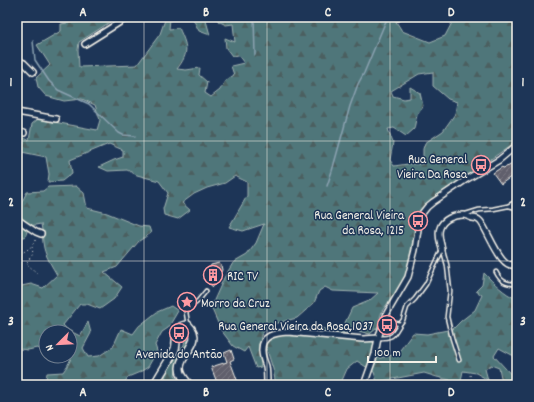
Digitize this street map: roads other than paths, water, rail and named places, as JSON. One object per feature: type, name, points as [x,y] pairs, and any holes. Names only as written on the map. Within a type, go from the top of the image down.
[{"type":"street","points":[[57,17],[70,19],[85,17]]},
{"type":"street","points":[[85,44],[128,17]]},
{"type":"street","points":[[17,60],[24,63],[33,72]]},
{"type":"street","points":[[17,112],[56,119]]},
{"type":"street","points":[[17,132],[24,133]]},
{"type":"street","points":[[364,385],[375,354],[378,338],[384,321],[408,277],[415,250],[420,216],[433,202],[499,160],[517,146]]},
{"type":"street","points":[[442,249],[439,236],[440,228],[446,220],[455,216],[464,215],[479,220],[495,249],[507,264],[510,266],[517,263]]},
{"type":"street","points":[[17,219],[41,234]]},
{"type":"street","points":[[153,385],[175,350],[177,342],[176,334],[178,330],[181,326],[188,325],[194,333],[194,338],[192,345],[181,362],[180,368],[182,375],[189,385]]},
{"type":"street","points":[[267,385],[262,344],[264,339],[269,336],[288,332],[363,339],[378,338]]},
{"type":"lane","points":[[398,19],[402,17]]},
{"type":"lane","points":[[508,206],[517,201]]},
{"type":"lane","points":[[464,215],[479,210],[508,206],[517,208]]},
{"type":"lane","points":[[378,338],[388,338],[394,334],[403,320],[407,307],[426,284],[442,249]]},
{"type":"lane","points":[[442,249],[448,265],[450,291],[447,317],[459,360]]},
{"type":"lane","points":[[496,272],[502,281],[517,284]]},
{"type":"lane","points":[[188,325],[186,312],[206,291]]},
{"type":"lane","points":[[384,321],[400,324]]},
{"type":"waterway","points":[[254,17],[255,55]]},
{"type":"waterway","points":[[327,186],[350,106],[358,84],[389,17]]},
{"type":"waterway","points":[[33,41],[35,60],[49,81],[58,90],[89,104],[119,133],[123,135],[135,136]]},
{"type":"place","name":"Rua General Vieira Da Rosa","points":[[481,165]]},
{"type":"place","name":"Rua General Vieira da Rosa, 1215","points":[[418,221]]},
{"type":"place","name":"RIC TV","points":[[213,275]]},
{"type":"place","name":"Morro da Cruz","points":[[187,302]]},
{"type":"place","name":"Rua General Vieira da Rosa,1037","points":[[387,325]]},
{"type":"place","name":"Avenida do Antão","points":[[179,333]]}]
